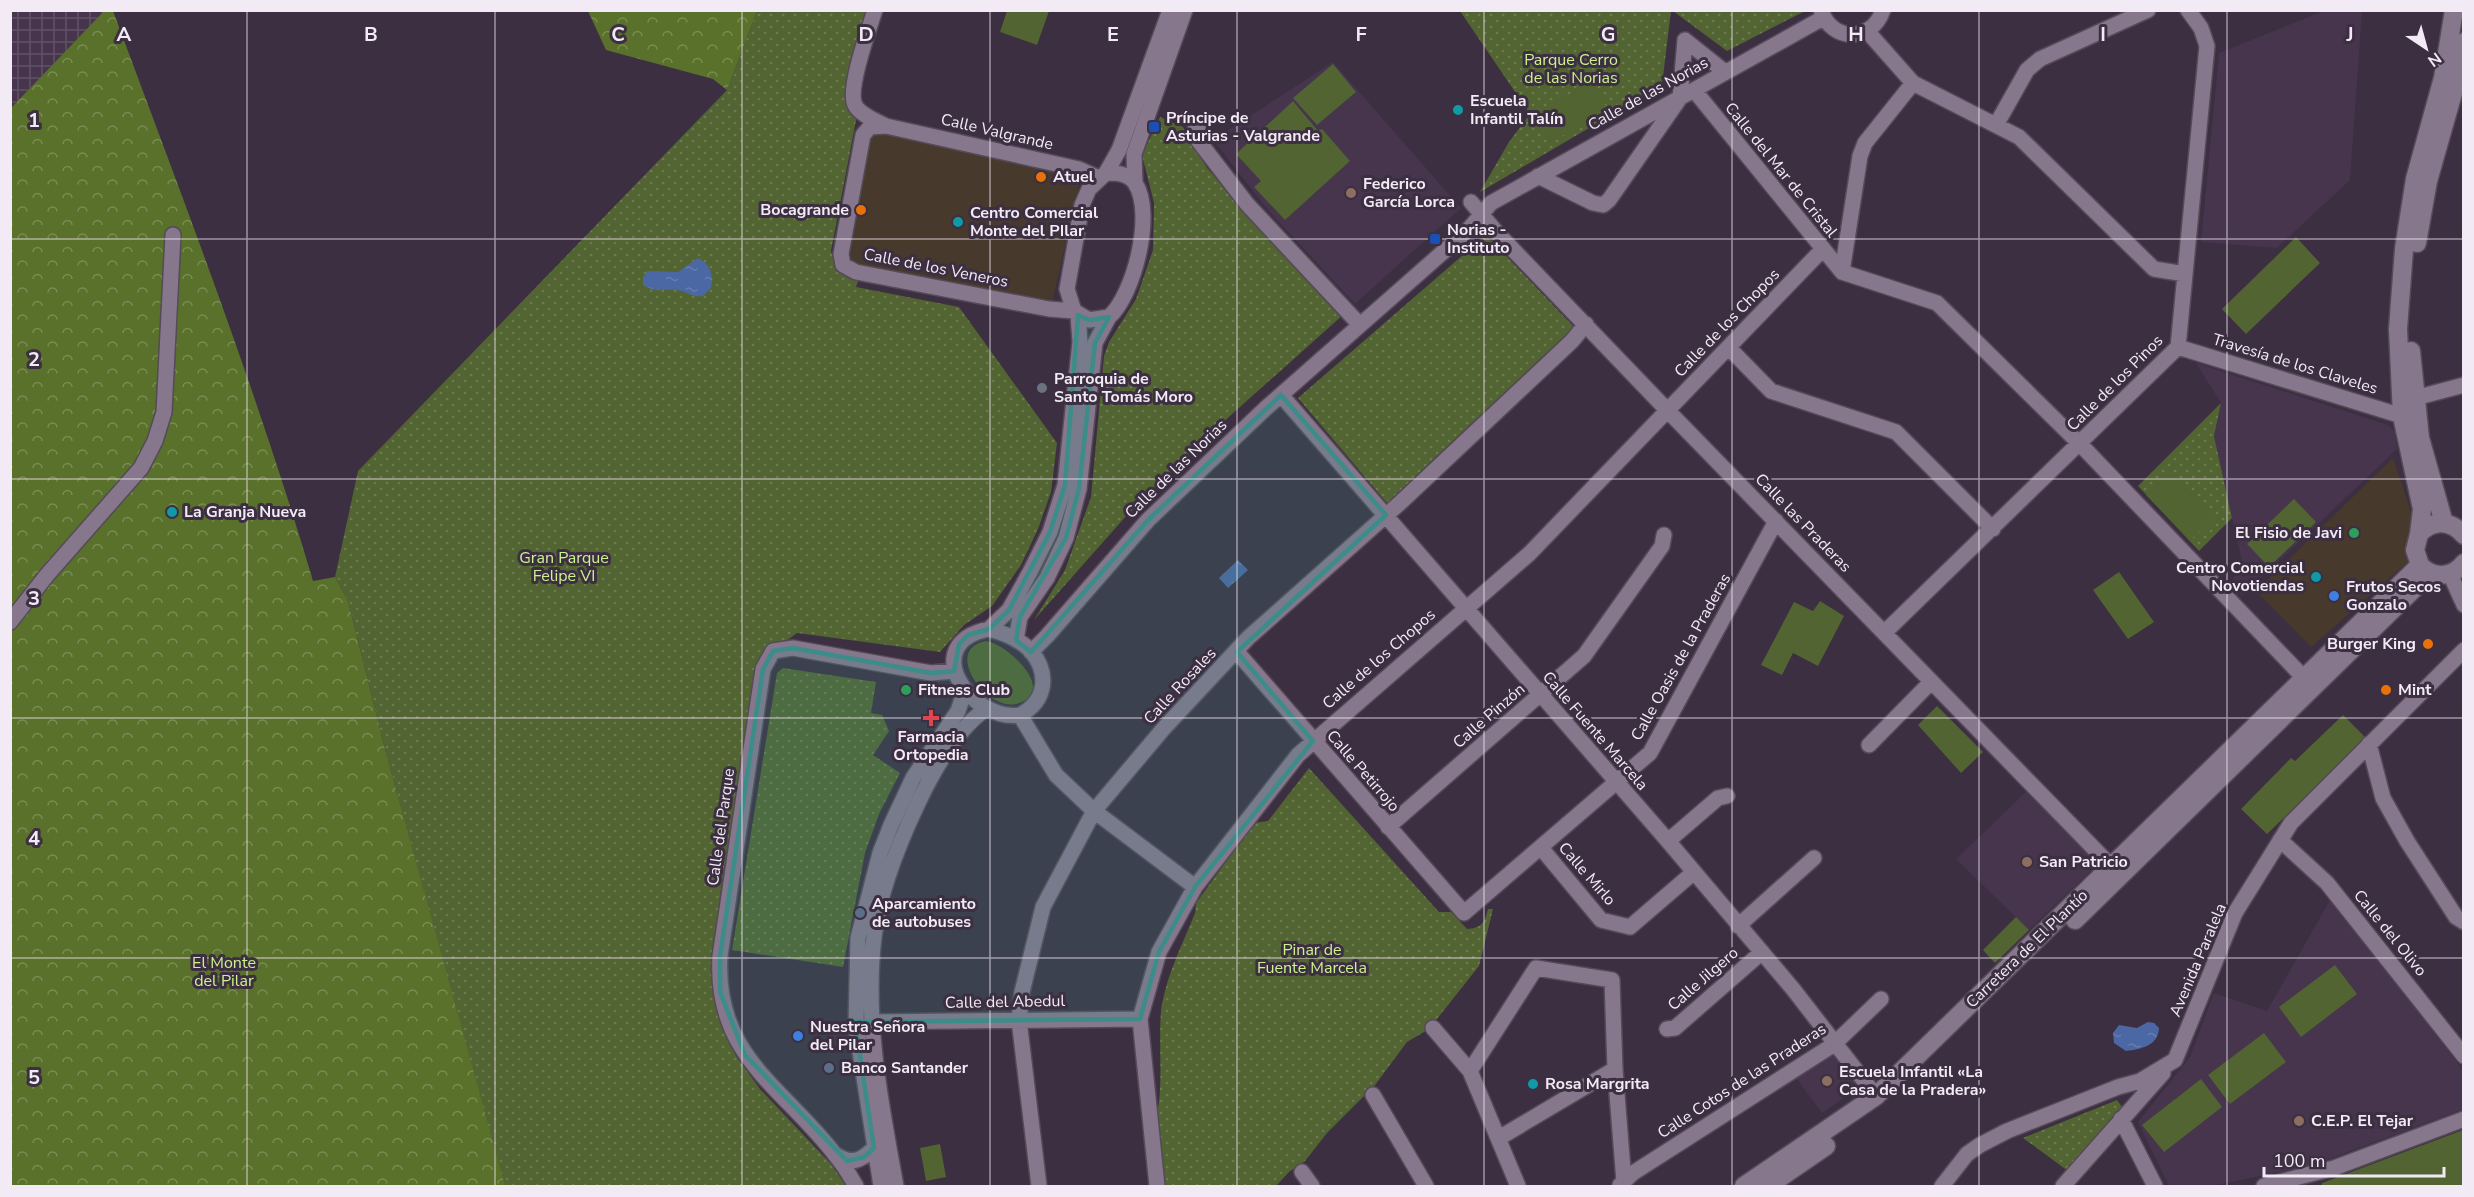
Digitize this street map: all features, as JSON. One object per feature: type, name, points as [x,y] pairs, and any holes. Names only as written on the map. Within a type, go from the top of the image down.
[{"type":"street","name":"Calle Valgrande","points":[[875,10],[853,90],[855,105],[865,114],[886,126],[1102,175],[1127,176],[1135,183]]},
{"type":"street","points":[[989,628],[1016,640],[1031,652],[1043,678],[1043,690],[1039,701],[1020,715],[999,714],[987,708],[965,690],[954,671],[954,659],[959,644],[968,634],[989,628],[1009,610],[1050,532],[1065,486],[1080,342],[1076,313],[1068,289],[1071,259],[1082,205],[1089,189],[1119,150],[1170,10]]},
{"type":"street","points":[[1016,640],[1020,617],[1047,578],[1066,538],[1079,489],[1095,343],[1109,317],[1123,302],[1139,250],[1142,214],[1140,196],[1135,183],[1134,154],[1185,10]]},
{"type":"street","points":[[1822,14],[1838,32],[1858,35],[1875,25],[1883,10]]},
{"type":"street","points":[[1996,124],[2027,70],[2040,59],[2148,10]]},
{"type":"street","name":"Calle de los Pinos","points":[[1884,633],[2178,347],[2207,46],[2200,28],[2188,10]]},
{"type":"street","points":[[2454,10],[2443,78],[2415,179],[2404,249],[2398,329],[2402,416],[2422,509],[2415,550],[2425,569],[2457,568],[2463,605]]},
{"type":"street","name":"Calle de las Norias","points":[[1031,652],[1148,520],[1281,395],[1468,230],[1491,203],[1687,94],[1822,14]]},
{"type":"street","points":[[1867,31],[1913,82],[2019,137],[2154,269],[2185,274]]},
{"type":"street","points":[[1538,177],[1593,203],[1603,205],[1687,94],[1685,40],[1725,72]]},
{"type":"street","points":[[2419,534],[2430,525],[2457,528],[2421,438],[2409,330],[2416,248],[2428,181],[2457,79],[2463,42]]},
{"type":"street","points":[[1913,82],[1865,142],[1860,156],[1842,272],[1937,303],[2080,444],[2305,679]]},
{"type":"street","name":"Calle del Mar de Cristal","points":[[1687,94],[1842,272]]},
{"type":"street","points":[[1203,123],[1195,129],[1194,134],[1210,159],[1247,204],[1360,325]]},
{"type":"street","name":"Calle de los Veneros","points":[[886,126],[870,127],[863,135],[841,254],[843,265],[867,274],[1076,313]]},
{"type":"street","name":"Calle las Praderas","points":[[1471,202],[1668,411],[2112,867]]},
{"type":"street","points":[[10,622],[46,575],[141,468],[155,441],[164,412],[173,235]]},
{"type":"street","name":"Calle de los Chopos","points":[[1157,1186],[1140,1019],[1159,952],[1195,887],[1298,755],[1529,554],[1822,250]]},
{"type":"street","points":[[1076,313],[1089,320],[1109,317]]},
{"type":"street","name":"Calle Rosales","points":[[1039,1186],[1020,1020],[1022,992],[1043,907],[1094,811],[1164,728],[1237,652],[1572,341],[1586,324]]},
{"type":"street","name":"Travesía de los Claveles","points":[[2178,347],[2402,416]]},
{"type":"street","points":[[1729,348],[1771,391],[1896,432],[1993,529]]},
{"type":"street","points":[[2415,398],[2463,385]]},
{"type":"street","name":"Calle Fuente Marcela","points":[[1281,395],[1466,607],[1615,783],[1668,841],[1762,952],[1876,1096]]},
{"type":"street","name":"Calle Oasis de la Praderas","points":[[1464,914],[1542,849],[1650,753],[1776,521]]},
{"type":"street","name":"Calle Pinzón","points":[[1388,827],[1584,656],[1662,546],[1664,535]]},
{"type":"street","name":"Carretera de El Plantío","points":[[1744,1186],[1876,1096],[2305,679],[2425,569]]},
{"type":"street","name":"Carretera de El Plantío","points":[[1768,1186],[1882,1105],[2149,849],[2425,569]]},
{"type":"street","name":"Calle del Parque","points":[[856,1186],[836,1155],[760,1075],[745,1055],[726,1014],[720,992],[720,956],[762,669],[773,651],[793,648],[931,673],[954,671]]},
{"type":"street","name":"Avenida Paralela","points":[[2175,1060],[2235,914],[2291,823],[2463,650]]},
{"type":"street","name":"Calle Petirrojo","points":[[1237,652],[1464,914]]},
{"type":"street","points":[[1869,744],[1931,681]]},
{"type":"street","points":[[881,1186],[856,1026],[858,938],[880,853],[891,825],[913,778],[958,711],[965,690]]},
{"type":"street","points":[[896,1186],[871,1022],[874,935],[894,859],[927,783],[971,720],[987,708]]},
{"type":"street","points":[[1020,715],[1056,775],[1094,811],[1195,887]]},
{"type":"street","points":[[2369,744],[2383,798],[2406,841],[2456,917],[2463,922]]},
{"type":"street","points":[[1668,841],[1718,798],[1727,796]]},
{"type":"street","name":"Calle del Olivo","points":[[2280,840],[2327,883],[2463,1056]]},
{"type":"street","name":"Calle Mirlo","points":[[1542,849],[1601,920],[1630,927],[1694,872]]},
{"type":"street","points":[[1738,926],[1814,858]]},
{"type":"street","name":"Calle Jilgero","points":[[1667,1029],[1675,1028],[1762,952]]},
{"type":"street","points":[[1470,1071],[1536,968],[1612,980],[1621,1184]]},
{"type":"street","name":"Calle Cotos de las Praderas","points":[[1621,1184],[1633,1173],[1835,1044],[1881,999]]},
{"type":"street","name":"Calle del Abedul","points":[[871,1022],[1140,1019]]},
{"type":"street","points":[[1432,1028],[1470,1071],[1500,1138],[1518,1186]]},
{"type":"street","points":[[1942,1186],[1967,1154],[1980,1145],[2007,1131],[2118,1087],[2140,1081],[2175,1060]]},
{"type":"street","points":[[2063,1186],[2175,1060]]},
{"type":"street","points":[[1500,1138],[1615,1069]]},
{"type":"street","points":[[2118,1087],[2128,1095],[2126,1114],[2155,1186]]},
{"type":"street","points":[[1373,1095],[1426,1186]]},
{"type":"street","points":[[2264,1186],[2309,1181],[2463,1119]]},
{"type":"street","points":[[836,1155],[846,1161],[855,1162],[864,1158],[874,1148]]},
{"type":"street","points":[[1302,1172],[1312,1186]]},
{"type":"highlighted area","points":[[1078,315],[1089,320],[1109,317],[1095,343],[1079,489],[1066,538],[1020,617],[1016,640],[1031,652],[1148,520],[1281,395],[1386,515],[1237,652],[1313,741],[1195,887],[1159,952],[1140,1019],[855,1022],[874,1148],[864,1157],[847,1161],[745,1055],[720,992],[720,956],[763,669],[773,651],[793,648],[931,673],[954,671],[959,644],[968,635],[989,629],[1009,610],[1050,532],[1065,485]]},
{"type":"shaded area","points":[[2326,10],[2362,11],[2350,180],[2277,248],[2201,242],[2219,53]]},
{"type":"shaded area","points":[[11,11],[104,11],[11,108]]},
{"type":"shaded area","name":"Federico García Lorca","points":[[1333,62],[1461,208],[1355,304],[1267,209],[1213,140]]},
{"type":"shaded area","name":"Centro Comercial Monte del PIlar","points":[[880,132],[1081,177],[1052,302],[850,265],[844,257],[871,138]]},
{"type":"shaded area","points":[[2196,363],[2388,425],[2395,432],[2397,449],[2242,596],[2230,584],[2242,562],[2214,436],[2221,403]]},
{"type":"shaded area","points":[[2393,458],[2416,527],[2408,551],[2409,561],[2311,647],[2256,591]]},
{"type":"shaded area","name":"San Patricio","points":[[2027,791],[2098,864],[2029,930],[1956,859]]},
{"type":"shaded area","points":[[2330,900],[2463,1070],[2463,1109],[2310,1166],[2211,1186],[2169,1186],[2138,1122],[2190,1057],[2214,993],[2267,1011]]},
{"type":"shaded area","name":"Escuela Infantil «La Casa de la Pradera»","points":[[1835,1052],[1860,1087],[1822,1113],[1794,1075]]},
{"type":"green space","name":"El Monte del Pilar","points":[[104,11],[113,11],[192,223],[268,437],[313,581],[335,577],[348,601],[385,749],[505,1186],[11,1186],[11,108]]},
{"type":"green space","points":[[588,11],[757,11],[727,90],[713,79],[606,50]]},
{"type":"green space","name":"Gran Parque Felipe VI","points":[[757,11],[868,11],[857,115],[831,251],[837,269],[859,278],[856,287],[959,307],[1057,443],[1051,492],[1038,529],[1021,565],[992,606],[964,625],[940,652],[797,633],[782,644],[769,646],[757,662],[721,889],[712,981],[720,1020],[736,1056],[760,1089],[831,1164],[846,1186],[504,1186],[385,749],[348,601],[335,577],[358,471],[727,90]]},
{"type":"green space","points":[[1007,11],[1049,11],[1037,45],[1000,32]]},
{"type":"green space","name":"Parque Cerro de las Norias","points":[[1460,11],[1671,11],[1662,85],[1480,192],[1509,142],[1530,114]]},
{"type":"green space","points":[[1673,11],[1805,11],[1727,51]]},
{"type":"green space","points":[[1333,64],[1356,92],[1317,125],[1293,98]]},
{"type":"green space","points":[[1592,82],[1608,110],[1551,142],[1535,113]]},
{"type":"green space","points":[[1293,101],[1318,131],[1322,129],[1350,161],[1285,220],[1254,187],[1261,181],[1236,154]]},
{"type":"green space","points":[[1160,117],[1183,127],[1207,168],[1251,218],[1344,314],[1231,415],[1127,515],[1034,620],[1065,570],[1091,497],[1104,356],[1109,342],[1136,299],[1153,250],[1154,203],[1142,155]]},
{"type":"green space","points":[[1486,235],[1574,327],[1387,503],[1298,398]]},
{"type":"green space","points":[[2296,237],[2320,263],[2246,334],[2222,309]]},
{"type":"green space","points":[[2221,403],[2214,436],[2232,518],[2199,551],[2138,486]]},
{"type":"green space","points":[[2169,473],[2213,519],[2190,540],[2146,495]]},
{"type":"green space","points":[[2294,499],[2316,522],[2269,567],[2247,544]]},
{"type":"green space","points":[[2119,572],[2154,622],[2128,639],[2093,590]]},
{"type":"green space","points":[[1820,601],[1844,616],[1818,666],[1793,653],[1782,675],[1761,665],[1794,602],[1813,611]]},
{"type":"green space","points":[[987,641],[1007,651],[1026,670],[1032,681],[1033,690],[1028,698],[1016,704],[1004,704],[992,698],[973,678],[968,666],[968,655],[974,646]]},
{"type":"green space","points":[[783,668],[876,682],[871,713],[882,715],[889,731],[873,755],[900,773],[879,814],[865,853],[843,967],[732,950],[777,673]]},
{"type":"green space","points":[[1937,706],[1983,752],[1961,773],[1918,725]]},
{"type":"green space","points":[[2343,715],[2366,738],[2267,834],[2241,809],[2291,758],[2295,761]]},
{"type":"green space","name":"Pinar de Fuente Marcela","points":[[1309,768],[1439,912],[1451,912],[1467,929],[1479,926],[1484,921],[1488,909],[1493,909],[1479,966],[1429,1029],[1407,1042],[1375,1085],[1327,1133],[1305,1161],[1289,1172],[1276,1186],[1161,1186],[1155,1117],[1160,1096],[1162,1004],[1172,969],[1195,913],[1196,903],[1254,823],[1268,821]]},
{"type":"green space","points":[[2016,917],[2029,930],[1995,963],[1983,950]]},
{"type":"green space","points":[[2335,965],[2357,994],[2301,1037],[2279,1007]]},
{"type":"green space","points":[[2264,1033],[2286,1062],[2230,1104],[2208,1075]]},
{"type":"green space","points":[[2201,1079],[2222,1107],[2164,1152],[2142,1125]]},
{"type":"green space","points":[[2117,1100],[2122,1107],[2068,1171],[2023,1138]]},
{"type":"green space","points":[[2463,1130],[2463,1186],[2321,1186],[2322,1183]]},
{"type":"green space","points":[[940,1144],[946,1177],[926,1181],[920,1148]]},
{"type":"water","points":[[698,258],[706,263],[712,278],[711,288],[703,296],[695,296],[679,290],[655,290],[643,284],[643,277],[648,271],[678,272]]},
{"type":"water","points":[[1238,560],[1248,570],[1228,588],[1219,578]]},
{"type":"water","points":[[2148,1022],[2154,1023],[2159,1028],[2156,1039],[2148,1046],[2126,1051],[2114,1043],[2113,1033],[2119,1025],[2137,1028]]},
{"type":"place","name":"Escuela Infantil Talín","points":[[1458,110]]},
{"type":"place","name":"Príncipe de Asturias - Valgrande","points":[[1154,127]]},
{"type":"place","name":"Atuel","points":[[1041,177]]},
{"type":"place","name":"Federico García Lorca","points":[[1351,193]]},
{"type":"place","name":"Bocagrande","points":[[861,210]]},
{"type":"place","name":"Centro Comercial Monte del PIlar","points":[[958,222]]},
{"type":"place","name":"Norias - Instituto","points":[[1435,239]]},
{"type":"place","name":"Parroquia de Santo Tomás Moro","points":[[1042,388]]},
{"type":"place","name":"La Granja Nueva","points":[[172,512]]},
{"type":"place","name":"El Fisio de Javi","points":[[2354,533]]},
{"type":"place","name":"Centro Comercial Novotiendas","points":[[2316,577]]},
{"type":"place","name":"Frutos Secos Gonzalo","points":[[2334,596]]},
{"type":"place","name":"Burger King","points":[[2428,644]]},
{"type":"place","name":"Fitness Club","points":[[906,690]]},
{"type":"place","name":"Mint","points":[[2386,690]]},
{"type":"place","name":"Farmacia Ortopedia","points":[[931,718]]},
{"type":"place","name":"San Patricio","points":[[2027,862]]},
{"type":"place","name":"Aparcamiento de autobuses","points":[[860,913]]},
{"type":"place","name":"Nuestra Señora del Pilar","points":[[798,1036]]},
{"type":"place","name":"Banco Santander","points":[[829,1068]]},
{"type":"place","name":"Escuela Infantil «La Casa de la Pradera»","points":[[1827,1081]]},
{"type":"place","name":"Rosa Margrita","points":[[1533,1084]]},
{"type":"place","name":"C.E.P. El Tejar","points":[[2299,1121]]}]
